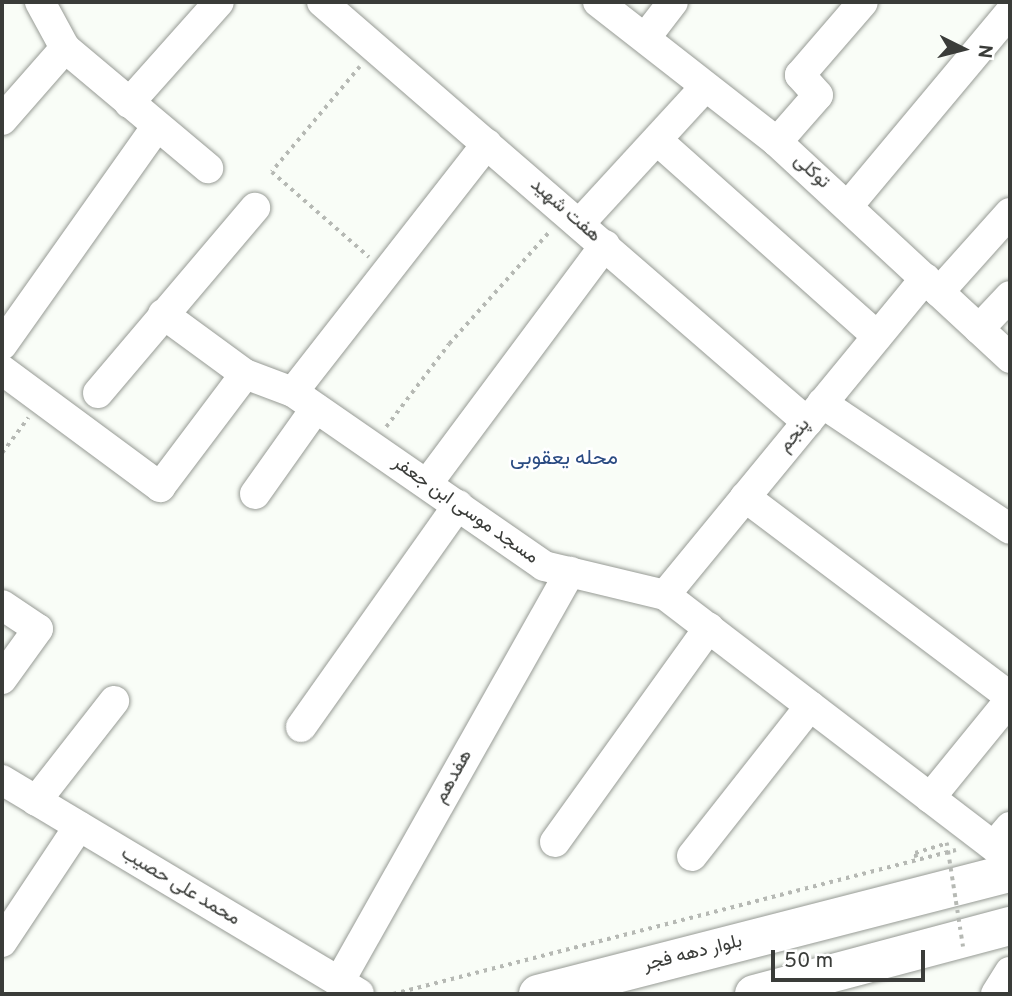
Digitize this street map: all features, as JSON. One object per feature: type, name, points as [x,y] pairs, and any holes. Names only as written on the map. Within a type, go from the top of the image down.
[{"type":"main road","name":"بلوار دهه فجر","points":[[538,994],[1003,850]]},
{"type":"main road","points":[[754,994],[801,988],[1010,926]]},
{"type":"street","points":[[40,2],[65,48],[208,169]]},
{"type":"street","name":"هفت شهید","points":[[322,2],[605,246],[814,413],[1010,530]]},
{"type":"street","name":"توکلی","points":[[598,2],[778,142],[1010,358]]},
{"type":"street","points":[[646,37],[673,2]]},
{"type":"street","points":[[778,142],[818,95],[800,75],[863,2]]},
{"type":"street","points":[[129,103],[206,7]]},
{"type":"street","points":[[848,206],[1010,12]]},
{"type":"street","points":[[2,120],[65,48]]},
{"type":"street","points":[[572,218],[657,140],[705,87]]},
{"type":"street","points":[[2,345],[158,126]]},
{"type":"street","points":[[657,140],[877,336]]},
{"type":"street","points":[[255,494],[304,400],[387,272],[487,144]]},
{"type":"street","points":[[98,393],[255,208]]},
{"type":"street","name":"پنجم","points":[[665,595],[877,336],[1010,213]]},
{"type":"street","points":[[427,484],[605,246]]},
{"type":"street","points":[[979,329],[1010,296]]},
{"type":"street","name":"مسجد موسی ابن جعفر","points":[[163,314],[245,374],[304,400],[544,566],[665,595],[930,798],[1003,850]]},
{"type":"street","points":[[2,370],[159,487],[245,374]]},
{"type":"street","points":[[745,497],[1010,699],[930,798]]},
{"type":"street","points":[[301,727],[458,506]]},
{"type":"street","name":"هفدهم","points":[[349,988],[570,572]]},
{"type":"street","points":[[2,605],[38,629],[2,679]]},
{"type":"street","points":[[555,842],[709,628]]},
{"type":"street","points":[[13,794],[114,701]]},
{"type":"street","points":[[692,856],[810,706]]},
{"type":"street","name":"محمد علی حصیب","points":[[13,794],[79,827],[349,988]]},
{"type":"street","points":[[2,942],[79,827]]},
{"type":"street","points":[[996,994],[1010,972]]},
{"type":"path","points":[[376,48],[272,172],[387,272]]},
{"type":"path","points":[[372,446],[449,344],[572,218]]},
{"type":"path","points":[[2,453],[42,400]]},
{"type":"path","points":[[916,858],[915,853],[947,843],[964,952]]},
{"type":"path","points":[[393,994],[916,858],[1003,850]]},
{"type":"district","name":"محله یعقوبی","points":[[564,459]]}]
